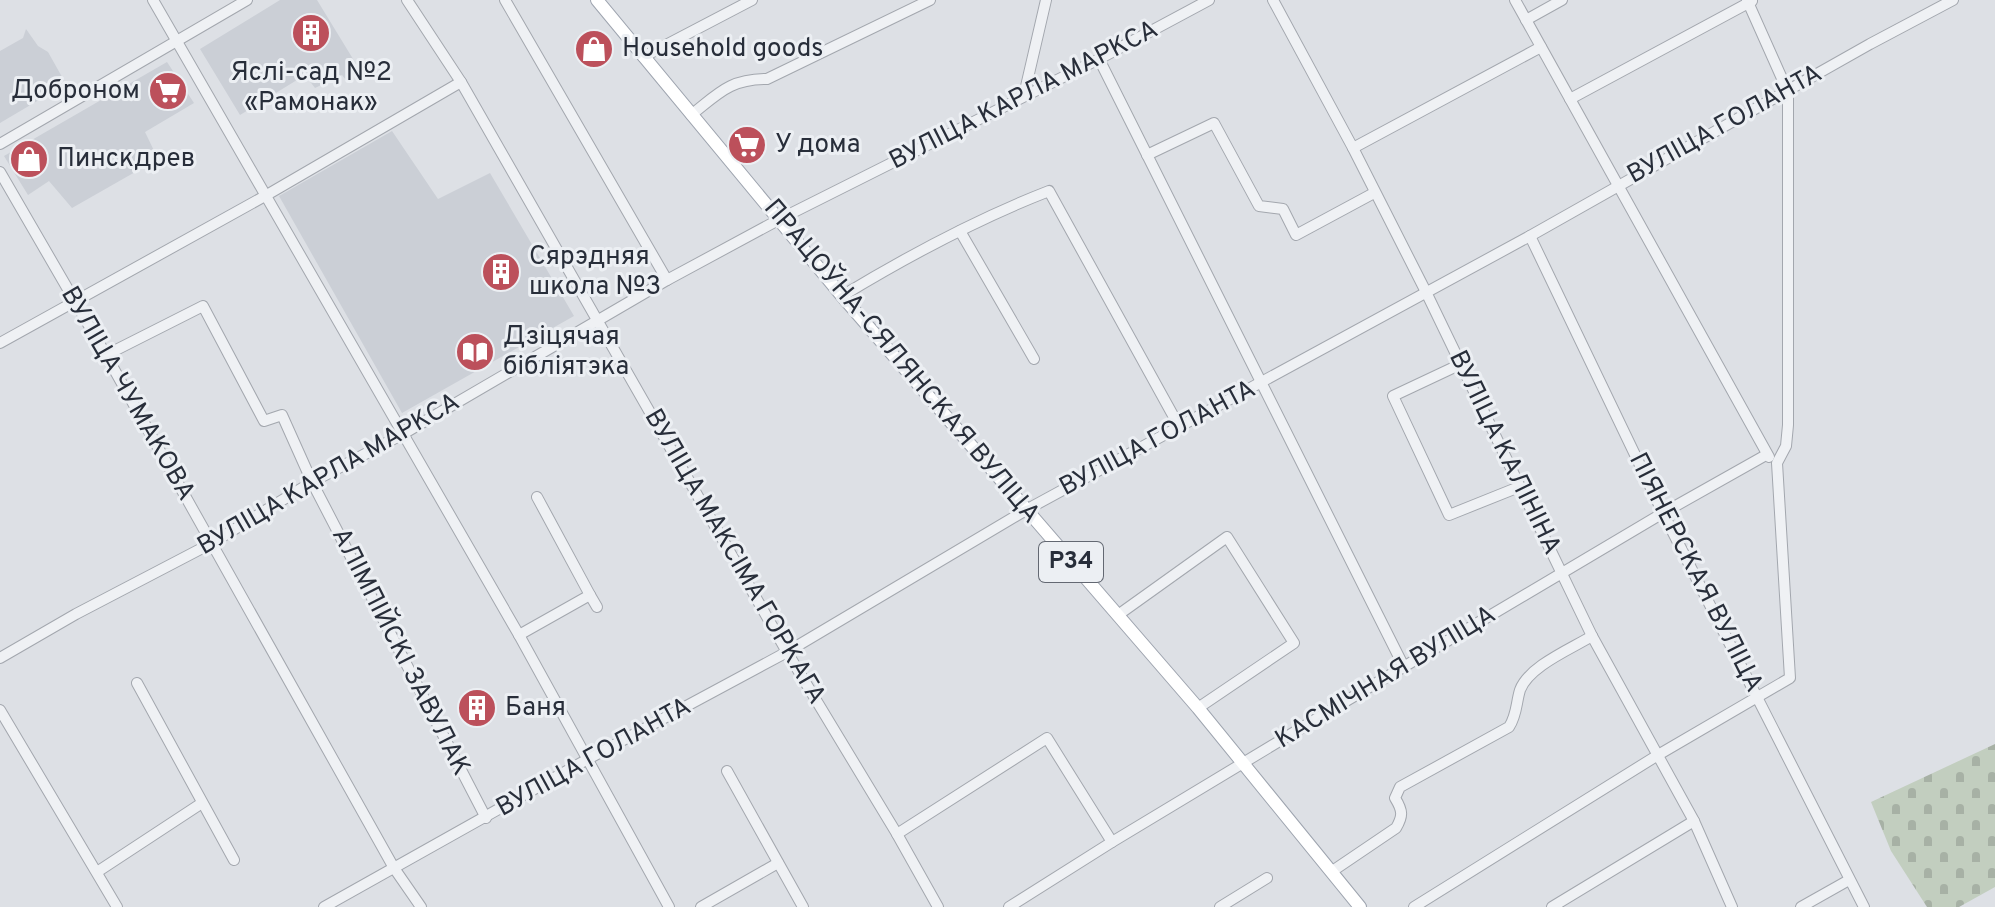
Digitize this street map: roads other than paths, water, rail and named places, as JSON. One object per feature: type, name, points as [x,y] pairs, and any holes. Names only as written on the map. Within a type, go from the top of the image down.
[{"type":"main road","name":"ПРАЦОЎНА-СЯЛЯНСКАЯ ВУЛІЦА","points":[[597,0],[842,296],[1198,708],[1360,907]]},
{"type":"street","points":[[153,0],[519,635],[669,907]]},
{"type":"street","points":[[0,144],[247,0]]},
{"type":"street","name":"ВУЛІЦА МАКСІМА ГОРКАГА","points":[[407,0],[461,82],[787,652],[938,907]]},
{"type":"street","points":[[505,0],[667,280]]},
{"type":"street","points":[[643,57],[752,0]]},
{"type":"street","points":[[691,115],[726,88],[744,79],[767,79],[930,0]]},
{"type":"street","points":[[1024,95],[1046,0]]},
{"type":"street","name":"ВУЛІЦА КАРЛА МАРКСА","points":[[0,658],[76,614],[212,543],[312,482],[403,434],[667,280],[1209,0]]},
{"type":"street","name":"ВУЛІЦА КАЛІНІНА","points":[[1273,0],[1426,292],[1592,636],[1694,821],[1732,907]]},
{"type":"street","points":[[1515,0],[1766,455],[1777,463]]},
{"type":"street","points":[[1526,20],[1562,0]]},
{"type":"street","name":"ВУЛІЦА ГОЛАНТА","points":[[324,907],[787,652],[1026,510],[1261,384],[1953,0]]},
{"type":"street","points":[[1414,907],[1658,755],[1790,678],[1777,463],[1786,446],[1788,427],[1788,92],[1750,1],[1570,99]]},
{"type":"street","points":[[1353,148],[1541,47]]},
{"type":"street","points":[[1099,59],[1404,667]]},
{"type":"street","points":[[0,343],[265,196],[461,82]]},
{"type":"street","points":[[1147,155],[1214,123],[1259,206],[1283,209],[1296,235],[1374,193]]},
{"type":"street","name":"ВУЛІЦА ЧУМАКОВА","points":[[0,172],[394,868],[421,907]]},
{"type":"street","points":[[842,296],[888,268],[996,212],[1049,191],[1180,428]]},
{"type":"street","points":[[960,231],[1034,359]]},
{"type":"street","name":"ПІЯНЕРСКАЯ ВУЛІЦА","points":[[1530,236],[1663,513],[1864,907]]},
{"type":"street","name":"АЛІМПІЙСКІ ЗАВУЛАК","points":[[106,355],[203,306],[264,421],[282,415],[312,482],[486,818]]},
{"type":"street","points":[[1461,364],[1393,396],[1449,515],[1519,487]]},
{"type":"street","name":"КАСМІЧНАЯ ВУЛІЦА","points":[[1009,907],[1404,667],[1766,455]]},
{"type":"street","points":[[537,497],[597,607]]},
{"type":"street","points":[[1118,615],[1227,537],[1294,643],[1198,708]]},
{"type":"street","points":[[519,635],[590,595]]},
{"type":"street","points":[[1331,872],[1396,828],[1402,818],[1402,810],[1395,798],[1400,787],[1509,727],[1515,717],[1520,690],[1529,674],[1592,636]]},
{"type":"street","points":[[137,683],[234,860]]},
{"type":"street","points":[[0,710],[117,907]]},
{"type":"street","points":[[897,834],[1047,738],[1112,842]]},
{"type":"street","points":[[727,771],[803,907]]},
{"type":"street","points":[[97,872],[202,803]]},
{"type":"street","points":[[1552,907],[1694,821]]},
{"type":"street","points":[[701,907],[778,863]]},
{"type":"street","points":[[1220,907],[1267,878]]},
{"type":"street","points":[[1801,907],[1849,880]]},
{"type":"place","name":"Яслі-сад №2 «Рамонак»","points":[[311,33]]},
{"type":"place","name":"Household goods","points":[[594,49]]},
{"type":"place","name":"Доброном","points":[[168,91]]},
{"type":"place","name":"У дома","points":[[747,145]]},
{"type":"place","name":"Пинскдрев","points":[[29,159]]},
{"type":"place","name":"Сярэдняя школа №3","points":[[501,272]]},
{"type":"place","name":"Дзіцячая бібліятэка","points":[[475,352]]},
{"type":"place","name":"Баня","points":[[477,708]]}]
